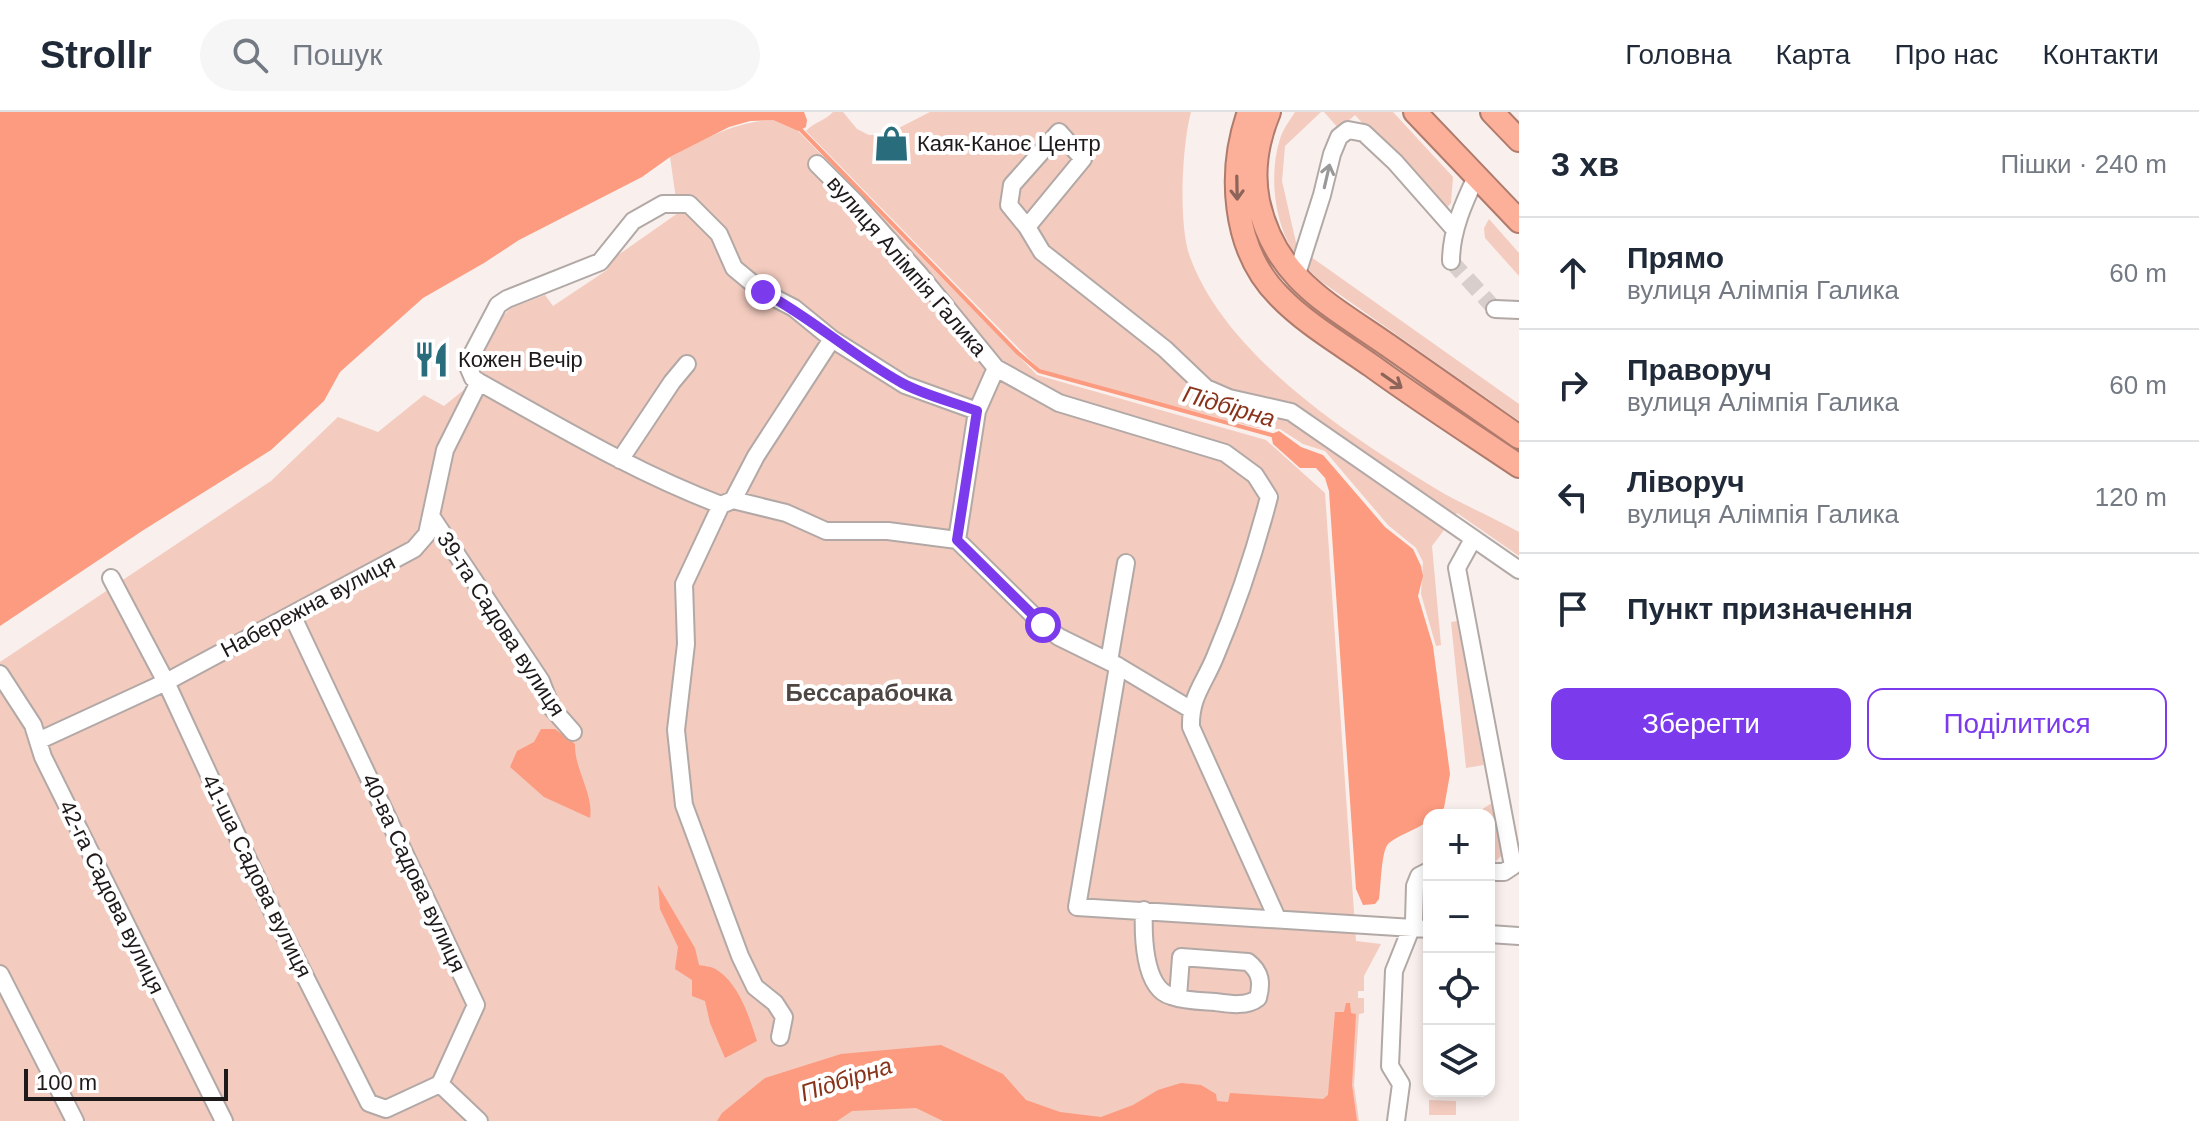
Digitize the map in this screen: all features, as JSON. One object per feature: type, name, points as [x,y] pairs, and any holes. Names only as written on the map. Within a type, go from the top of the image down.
[{"type":"highway","points":[[1249,112],[1240,145],[1237,201],[1246,238],[1258,266],[1277,294],[1303,317],[1396,384],[1519,466]]},
{"type":"highway","points":[[1269,112],[1261,130],[1256,159],[1256,189],[1264,227],[1278,256],[1316,295],[1519,437]]},
{"type":"highway","points":[[1415,112],[1519,221]]},
{"type":"highway","points":[[1492,112],[1519,140]]},
{"type":"street","points":[[1296,277],[1332,154],[1339,137],[1348,130],[1364,133],[1395,162],[1455,230]]},
{"type":"street","points":[[1027,227],[1083,159],[1059,132],[1012,185],[1009,205],[1042,252],[1165,349],[1206,388],[1229,398],[1291,412],[1519,570]]},
{"type":"street","name":"вулиця Алімпія Галика","points":[[817,164],[878,227],[996,368],[1059,403],[1225,453],[1255,475],[1269,497],[1257,544],[1220,644],[1190,709]]},
{"type":"street","points":[[1451,261],[1451,243],[1477,175]]},
{"type":"street","points":[[977,411],[905,385],[832,339],[794,308],[763,292],[734,268],[719,234],[689,204],[663,204],[633,221],[600,262],[498,305],[467,364],[473,378],[479,382],[683,491],[786,513],[826,531],[888,531],[957,540],[1059,637],[1114,664],[1190,709],[1191,727],[1277,918]]},
{"type":"street","points":[[1495,309],[1519,310]]},
{"type":"street","points":[[780,1037],[784,1017],[775,1003],[755,987],[740,956],[684,805],[676,730],[686,644],[684,584],[727,502],[832,339]]},
{"type":"street","points":[[620,460],[687,364]]},
{"type":"street","name":"вулиця Алімпія Галика","points":[[957,540],[977,411],[996,368]]},
{"type":"street","name":"Набережна вулиця","points":[[38,741],[166,682],[414,549],[427,534],[445,450],[479,382]]},
{"type":"street","name":"39-та Садова вулиця","points":[[431,516],[541,681],[551,707],[573,732]]},
{"type":"street","points":[[1473,539],[1457,568],[1513,866],[1504,872],[1495,872]]},
{"type":"street","points":[[1126,563],[1077,907],[1421,928]]},
{"type":"street","name":"41-ша Садова вулиця","points":[[111,578],[166,682],[273,913],[369,1103],[386,1109],[440,1084]]},
{"type":"street","name":"40-ва Садова вулиця","points":[[292,615],[476,1005],[450,1069],[440,1084]]},
{"type":"street","name":"42-га Садова вулиця","points":[[0,674],[33,725],[49,772],[224,1121]]},
{"type":"street","points":[[1396,1121],[1401,1084],[1390,1066],[1394,971],[1421,928],[1415,886],[1423,874]]},
{"type":"street","points":[[1144,910],[1145,952],[1154,981],[1166,994],[1178,997],[1233,1004],[1251,1003],[1258,998],[1261,982],[1256,969],[1248,962],[1181,957],[1178,997]]},
{"type":"street","points":[[1495,934],[1519,936]]},
{"type":"street","points":[[0,974],[75,1121]]},
{"type":"street","points":[[440,1084],[484,1120]]},
{"type":"shaded area","points":[[833,112],[843,112],[857,129],[869,135],[885,135],[930,112],[1191,112],[1185,144],[1183,185],[1186,243],[1207,293],[1231,327],[1292,389],[1327,417],[1443,493],[1519,532],[1519,556],[1457,513],[1432,546],[1441,645],[1436,646],[1421,594],[1423,562],[1416,548],[1388,525],[1325,451],[1303,444],[1280,429],[1257,428],[1039,369],[806,131]]},
{"type":"shaded area","points":[[1295,112],[1321,112],[1285,146],[1282,181],[1297,247],[1519,404],[1519,421],[1319,280],[1294,253],[1279,218],[1274,177],[1280,139]]},
{"type":"shaded area","points":[[1324,112],[1393,112],[1453,177],[1451,203],[1443,212],[1355,115],[1339,129]]},
{"type":"shaded area","points":[[773,120],[798,131],[1037,375],[1266,440],[1325,493],[1356,941],[1381,944],[1364,976],[1364,991],[1358,991],[1358,998],[1364,998],[1364,1013],[1359,1014],[1354,1085],[1359,1121],[0,1121],[0,662],[271,481],[338,417],[378,432],[424,395],[444,406],[481,376],[471,367],[492,338],[488,331],[511,308],[545,295],[553,306],[607,270],[611,260],[678,213],[670,157],[732,128]]},
{"type":"shaded area","points":[[1489,219],[1519,253],[1519,276],[1485,238],[1484,228]]},
{"type":"shaded area","points":[[1458,621],[1484,765],[1466,768],[1451,622]]},
{"type":"shaded area","points":[[1495,801],[1507,850],[1495,862],[1495,809],[1482,809]]},
{"type":"shaded area","points":[[1429,1100],[1456,1101],[1456,1115],[1429,1115]]},
{"type":"water","points":[[0,112],[804,112],[807,120],[806,127],[798,131],[773,120],[750,121],[729,127],[670,157],[642,177],[519,240],[423,298],[340,372],[324,401],[271,450],[0,626]]},
{"type":"water","points":[[1279,431],[1301,447],[1323,455],[1385,527],[1413,549],[1421,566],[1423,576],[1418,596],[1433,646],[1450,774],[1444,808],[1423,809],[1423,824],[1386,847],[1379,899],[1375,904],[1363,905],[1356,889],[1329,491],[1325,478],[1316,468],[1300,468],[1273,444],[1271,434]]},
{"type":"water","points":[[541,729],[555,729],[575,744],[577,763],[589,800],[590,818],[544,797],[510,767],[517,751],[534,742]]},
{"type":"water","points":[[658,885],[695,948],[699,965],[713,968],[725,976],[747,1012],[757,1041],[725,1058],[710,1023],[705,1001],[692,996],[692,980],[675,969],[678,947],[660,909]]},
{"type":"water","points":[[1346,1003],[1350,1003],[1351,1013],[1356,1014],[1352,1085],[1357,1121],[943,1121],[916,1108],[852,1111],[837,1121],[717,1121],[722,1113],[765,1078],[841,1054],[941,1045],[1003,1074],[1026,1100],[1060,1112],[1101,1117],[1133,1105],[1158,1090],[1181,1083],[1201,1085],[1216,1094],[1217,1101],[1228,1102],[1230,1093],[1323,1099],[1328,1095],[1335,1012],[1344,1012]]},
{"type":"waterway","name":"Підбірна","points":[[799,128],[1039,371],[1275,436]]},
{"type":"tunnel","points":[[1451,261],[1495,309]]},
{"type":"place","name":"Каяк-Каноє Центр","points":[[891,143]]},
{"type":"place","name":"Кожен Вечір","points":[[432,359]]},
{"type":"district","name":"Бессарабочка","points":[[869,692]]},
{"type":"route","points":[[763,292],[794,308],[832,339],[905,385],[977,411],[957,540],[1043,625]]}]
